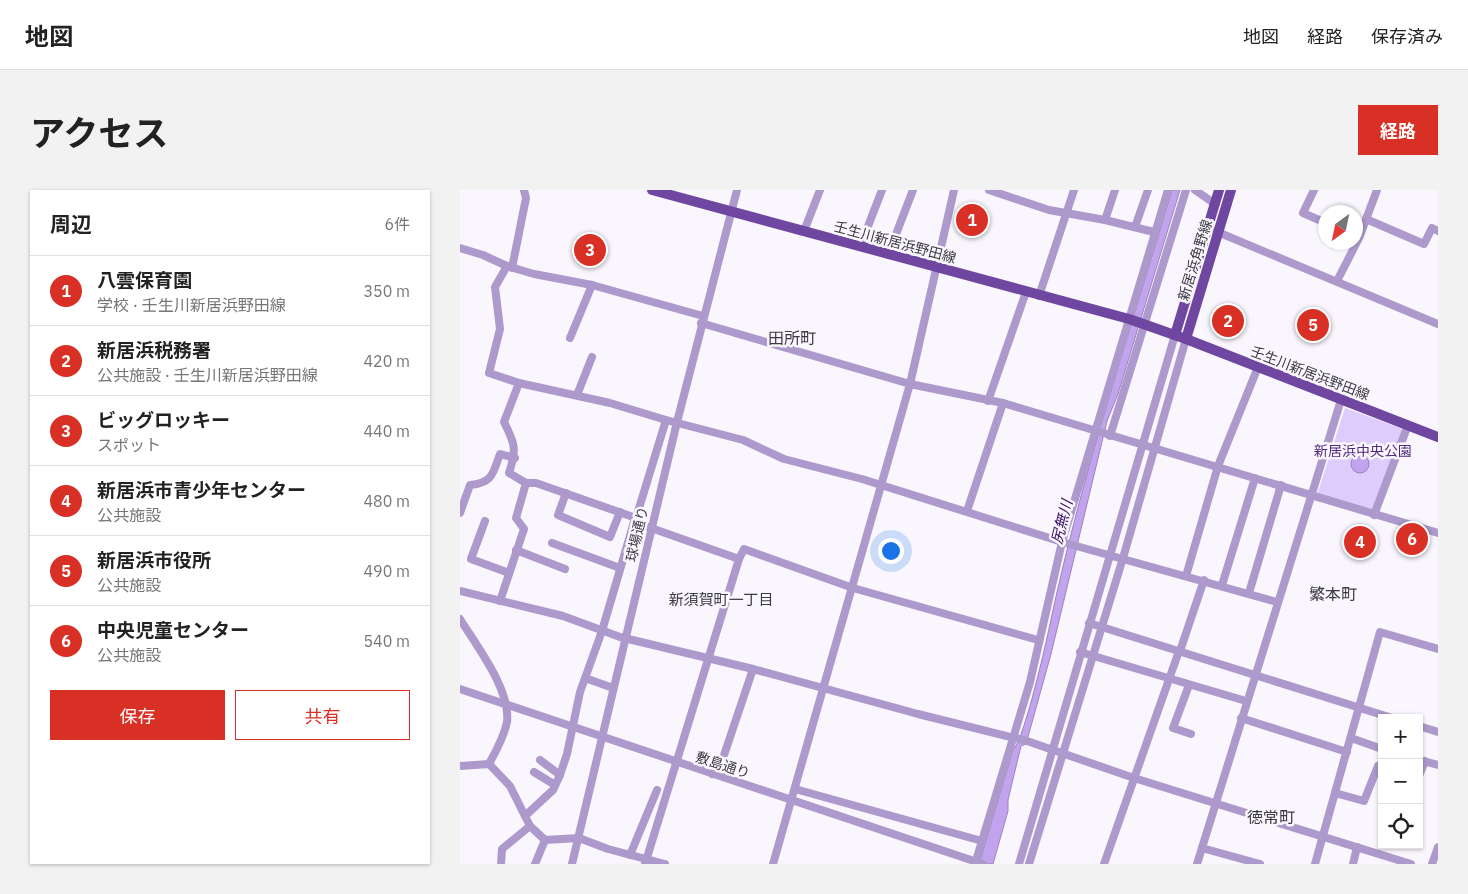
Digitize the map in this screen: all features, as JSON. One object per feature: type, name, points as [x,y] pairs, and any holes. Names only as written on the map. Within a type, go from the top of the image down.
[{"type":"main road","name":"壬生川新居浜野田線","points":[[652,190],[1143,324],[1186,339],[1438,438]]},
{"type":"main road","name":"新居浜角野線","points":[[1175,335],[1219,190]]},
{"type":"main road","name":"新居浜角野線","points":[[1186,339],[1231,190]]},
{"type":"street","points":[[524,190],[526,198],[509,267],[495,287],[500,329],[489,373],[519,383],[577,396],[743,440],[784,459],[967,511],[1083,548],[1222,585],[1277,602]]},
{"type":"street","name":"球場通り","points":[[572,864],[702,320],[738,190]]},
{"type":"street","points":[[804,231],[820,190]]},
{"type":"street","points":[[860,247],[882,190]]},
{"type":"street","points":[[888,255],[913,190]]},
{"type":"street","points":[[773,864],[825,688],[910,384],[954,190]]},
{"type":"street","points":[[989,190],[1049,210],[1105,220],[1154,232]]},
{"type":"street","points":[[1039,296],[1074,190]]},
{"type":"street","points":[[1105,220],[1115,190]]},
{"type":"street","points":[[1135,227],[1148,190]]},
{"type":"street","points":[[979,863],[982,841],[1015,738],[1030,682],[1038,640],[1063,542],[1168,190]]},
{"type":"street","points":[[1108,435],[1186,190]]},
{"type":"street","points":[[1195,190],[1215,204]]},
{"type":"street","points":[[1314,190],[1303,213],[1318,219]]},
{"type":"street","points":[[1363,225],[1377,190]]},
{"type":"street","points":[[1366,219],[1424,244],[1432,228],[1438,231]]},
{"type":"street","points":[[1208,228],[1438,324]]},
{"type":"street","points":[[460,248],[509,267],[592,285],[910,384],[1003,403],[1218,466],[1374,515],[1438,532]]},
{"type":"street","points":[[1337,281],[1351,250]]},
{"type":"street","points":[[570,338],[592,285]]},
{"type":"street","points":[[988,400],[1026,292]]},
{"type":"street","points":[[1019,864],[1175,335]]},
{"type":"street","points":[[1029,864],[1123,558],[1186,339]]},
{"type":"street","points":[[577,396],[592,357]]},
{"type":"street","points":[[1186,576],[1218,466],[1258,367]]},
{"type":"street","points":[[519,383],[504,422],[515,447],[510,473],[512,476],[526,483],[536,483],[620,512],[651,529],[739,560]]},
{"type":"street","points":[[1197,864],[1341,400]]},
{"type":"street","points":[[967,511],[1003,403]]},
{"type":"street","points":[[525,816],[553,790],[560,774],[585,678],[602,631],[666,420]]},
{"type":"street","points":[[1374,515],[1408,425]]},
{"type":"street","points":[[460,513],[470,485],[483,484],[491,477],[500,454],[514,458]]},
{"type":"street","points":[[1222,585],[1255,478]]},
{"type":"street","points":[[500,602],[524,529],[516,518],[526,483]]},
{"type":"street","points":[[1249,593],[1280,485]]},
{"type":"street","points":[[566,493],[558,515],[610,537],[620,512]]},
{"type":"street","points":[[485,521],[471,559],[509,573]]},
{"type":"street","points":[[552,543],[620,568]]},
{"type":"street","points":[[516,550],[565,569]]},
{"type":"street","points":[[646,861],[739,560],[744,550],[853,588],[1038,640]]},
{"type":"street","points":[[1104,864],[1204,580]]},
{"type":"street","points":[[460,591],[563,616],[602,631],[708,659],[754,669],[918,714],[1027,740],[1052,751],[1134,778],[1411,864]]},
{"type":"street","points":[[460,619],[501,684],[507,714],[504,733],[489,764]]},
{"type":"street","points":[[1089,623],[1380,714]]},
{"type":"street","points":[[1315,864],[1380,632],[1438,649]]},
{"type":"street","points":[[1080,652],[1246,702]]},
{"type":"street","points":[[712,774],[716,763],[721,764],[754,669]]},
{"type":"street","points":[[585,678],[613,688]]},
{"type":"street","points":[[1189,685],[1173,728],[1191,734]]},
{"type":"street","name":"敷島通り","points":[[460,689],[979,863]]},
{"type":"street","points":[[1241,718],[1347,752]]},
{"type":"street","points":[[1423,727],[1438,732]]},
{"type":"street","points":[[1351,738],[1378,748]]},
{"type":"street","points":[[540,760],[560,774]]},
{"type":"street","points":[[1423,760],[1438,765]]},
{"type":"street","points":[[460,766],[489,764]]},
{"type":"street","points":[[489,764],[510,786],[530,826],[545,840],[579,838],[646,861],[664,864]]},
{"type":"street","points":[[1336,793],[1364,802],[1378,766]]},
{"type":"street","points":[[534,772],[555,785]]},
{"type":"street","points":[[795,788],[982,841]]},
{"type":"street","points":[[630,855],[657,790]]},
{"type":"street","points":[[501,864],[502,849],[530,826]]},
{"type":"street","points":[[535,864],[545,840]]},
{"type":"street","points":[[1432,864],[1438,846]]},
{"type":"street","points":[[1353,864],[1357,847]]},
{"type":"street","points":[[1202,848],[1260,864]]},
{"type":"street","points":[[1381,864],[1383,855]]},
{"type":"green space","name":"新居浜中央公園","points":[[1345,408],[1400,428],[1403,431],[1372,511],[1319,496],[1318,492]]},
{"type":"shaded area","points":[[1172,190],[1180,190],[1118,394],[1107,421],[1051,654],[1026,744],[1021,746],[1008,800],[1008,811],[993,864],[979,864],[1013,750],[1018,743],[1023,729],[1034,691],[1076,514]]},
{"type":"shaded area","points":[[1356,455],[1364,455],[1369,460],[1367,471],[1356,473],[1351,468],[1351,460]]},
{"type":"place","name":"八雲保育園","points":[[972,220]]},
{"type":"place","name":"ビッグロッキー","points":[[590,250]]},
{"type":"place","name":"新居浜税務署","points":[[1228,321]]},
{"type":"place","name":"新居浜市役所","points":[[1313,325]]},
{"type":"place","name":"中央児童センター","points":[[1412,539]]},
{"type":"place","name":"新居浜市青少年センター","points":[[1360,542]]},
{"type":"district","name":"田所町","points":[[792,338]]},
{"type":"district","name":"繁本町","points":[[1333,594]]},
{"type":"district","name":"新須賀町一丁目","points":[[721,600]]},
{"type":"district","name":"徳常町","points":[[1271,817]]},
{"type":"water label","name":"尻無川","points":[[1062,522]]}]
